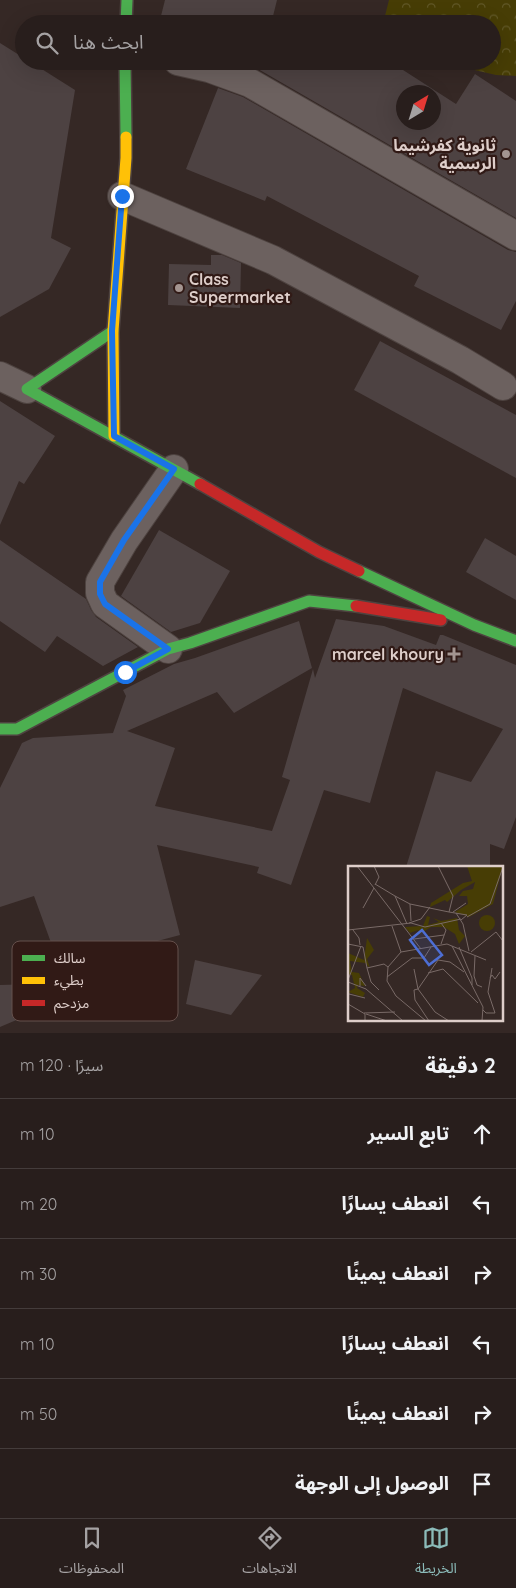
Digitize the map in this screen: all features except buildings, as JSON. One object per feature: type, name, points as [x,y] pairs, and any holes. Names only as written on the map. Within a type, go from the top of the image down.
[{"type":"street","points":[[126,0],[126,15]]},
{"type":"street","points":[[114,436],[112,331],[126,158],[125,70]]},
{"type":"street","points":[[214,70],[250,83],[516,236]]},
{"type":"street","points":[[122,196],[273,260],[460,360],[503,386]]},
{"type":"street","points":[[27,389],[112,331]]},
{"type":"street","points":[[0,376],[174,469],[319,552],[474,625],[516,641]]},
{"type":"street","points":[[168,649],[105,604],[100,594],[100,582],[124,540],[174,469]]},
{"type":"street","points":[[0,729],[17,729],[168,649],[309,601],[369,607],[474,625]]},
{"type":"green space","points":[[389,0],[516,0],[516,76],[496,75],[475,70],[501,70],[501,15],[385,15]]},
{"type":"traffic: fast","points":[[126,15],[127,0]]},
{"type":"traffic: fast","points":[[125,70],[126,137]]},
{"type":"traffic: fast","points":[[113,331],[27,389],[200,484]]},
{"type":"traffic: fast","points":[[359,571],[474,625],[516,641]]},
{"type":"traffic: fast","points":[[0,729],[17,729],[168,649],[309,601],[356,606]]},
{"type":"traffic: slow","points":[[114,436],[113,331],[126,137]]},
{"type":"traffic: jam","points":[[200,484],[319,552],[359,571]]},
{"type":"traffic: jam","points":[[356,606],[441,620]]},
{"type":"place","name":"ثانوية كفرشيما الرسمية","points":[[506,154]]},
{"type":"place","name":"Class Supermarket","points":[[179,288]]},
{"type":"place","name":"marcel khoury","points":[[454,654]]},
{"type":"route","points":[[122,196],[112,331],[114,436],[174,469],[124,540],[100,582],[100,594],[105,604],[168,649],[125,672]]}]
